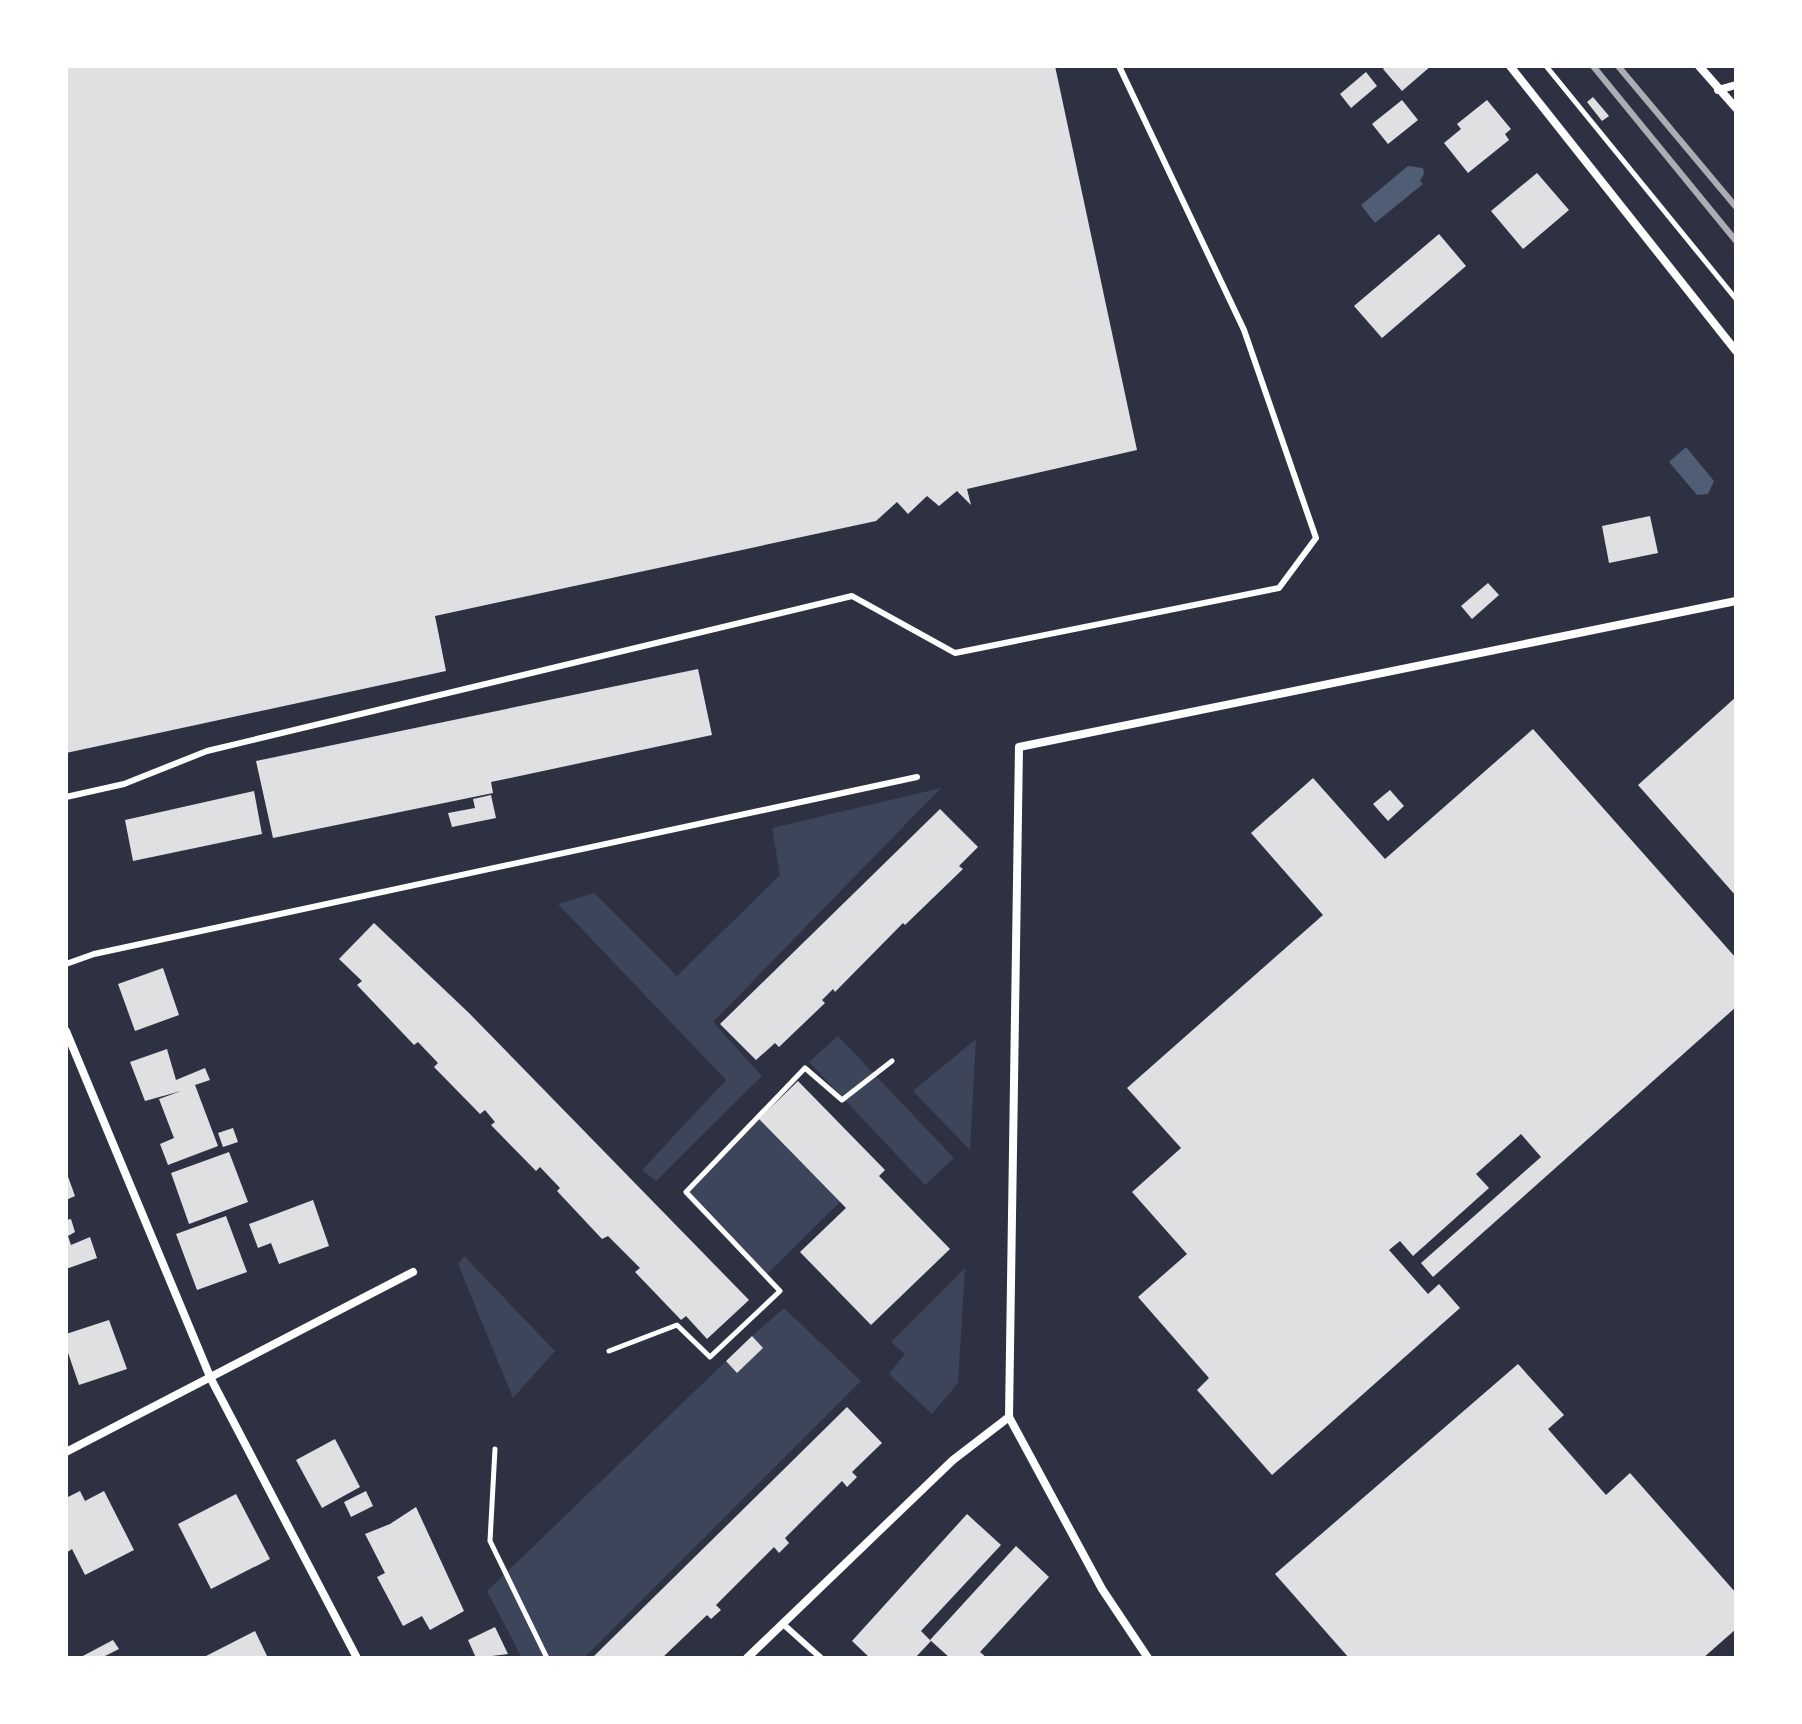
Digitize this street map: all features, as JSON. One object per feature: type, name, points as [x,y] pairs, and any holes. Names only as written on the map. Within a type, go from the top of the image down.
[{"type":"street","points":[[1510,66],[1736,351]]},
{"type":"street","points":[[1699,66],[1736,108]]},
{"type":"street","points":[[1718,90],[1736,85]]},
{"type":"street","points":[[1148,1658],[1102,1589],[1009,1417],[1019,747],[1736,601]]},
{"type":"street","points":[[66,1031],[211,1379],[357,1658]]},
{"type":"street","points":[[66,1452],[413,1272]]},
{"type":"street","points":[[747,1658],[953,1460],[1009,1417]]},
{"type":"lane","points":[[66,797],[124,784],[207,751],[852,596],[955,653],[1279,588],[1316,538],[1244,330],[1119,66]]},
{"type":"lane","points":[[66,964],[94,954],[917,777]]},
{"type":"lane","points":[[783,1624],[821,1658]]},
{"type":"path","points":[[1546,66],[1736,299]]},
{"type":"path","points":[[609,1351],[677,1325],[710,1357],[780,1291],[686,1192],[805,1068],[842,1100],[892,1061]]},
{"type":"path","points":[[495,1449],[490,1541],[547,1658]]},
{"type":"shaded area","points":[[1408,166],[1423,168],[1420,181],[1423,184],[1375,223],[1361,205]]},
{"type":"shaded area","points":[[1686,447],[1714,481],[1708,494],[1697,495],[1669,462]]},
{"type":"shaded area","points":[[941,788],[713,1022],[762,1076],[656,1181],[642,1170],[726,1080],[558,904],[594,893],[677,976],[780,875],[772,828]]},
{"type":"shaded area","points":[[838,1036],[954,1158],[925,1185],[809,1062]]},
{"type":"shaded area","points":[[976,1039],[970,1150],[913,1091]]},
{"type":"shaded area","points":[[759,1119],[840,1202],[764,1277],[683,1194]]},
{"type":"shaded area","points":[[464,1256],[555,1351],[513,1398],[458,1264]]},
{"type":"shaded area","points":[[965,1268],[958,1383],[932,1414],[889,1374],[905,1354],[891,1342]]},
{"type":"shaded area","points":[[784,1308],[861,1381],[584,1658],[522,1658],[487,1591],[726,1361],[737,1372],[762,1348],[752,1336]]},
{"type":"building","points":[[66,66],[1055,66],[1137,450],[967,489],[971,505],[957,491],[939,506],[927,496],[908,514],[897,502],[876,521],[435,616],[446,671],[66,753]]},
{"type":"building","points":[[1386,66],[1431,66],[1402,91],[1383,69]]},
{"type":"building","points":[[1366,72],[1377,86],[1351,108],[1340,94]]},
{"type":"building","points":[[1593,97],[1609,116],[1602,121],[1587,102]]},
{"type":"building","points":[[1402,100],[1418,120],[1388,144],[1372,124]]},
{"type":"building","points":[[1487,100],[1511,129],[1505,134],[1509,140],[1468,173],[1444,143],[1461,129],[1457,124]]},
{"type":"building","points":[[1537,173],[1569,210],[1523,249],[1491,211]]},
{"type":"building","points":[[1439,234],[1466,266],[1382,338],[1354,306]]},
{"type":"building","points":[[1650,516],[1658,553],[1609,563],[1602,526]]},
{"type":"building","points":[[1488,583],[1499,595],[1472,619],[1461,606]]},
{"type":"building","points":[[698,669],[712,735],[491,782],[493,793],[273,838],[256,761]]},
{"type":"building","points":[[1736,697],[1736,896],[1638,785]]},
{"type":"building","points":[[1533,729],[1736,958],[1736,1007],[1433,1277],[1421,1263],[1541,1157],[1521,1134],[1476,1174],[1489,1188],[1413,1256],[1400,1241],[1389,1250],[1428,1294],[1439,1284],[1460,1308],[1272,1475],[1197,1390],[1209,1378],[1138,1297],[1187,1254],[1132,1192],[1181,1148],[1127,1088],[1323,915],[1251,833],[1313,778],[1385,859]]},
{"type":"building","points":[[1390,790],[1404,806],[1388,821],[1373,804]]},
{"type":"building","points":[[254,791],[262,834],[133,861],[125,820]]},
{"type":"building","points":[[491,795],[496,818],[452,827],[448,813],[475,808],[473,799]]},
{"type":"building","points":[[940,809],[978,847],[959,866],[963,869],[905,925],[903,923],[835,992],[833,989],[822,1000],[825,1003],[779,1047],[775,1043],[756,1060],[720,1024]]},
{"type":"building","points":[[374,923],[469,1013],[749,1300],[707,1339],[686,1316],[681,1320],[635,1272],[640,1268],[608,1236],[602,1239],[557,1191],[560,1188],[540,1167],[536,1171],[491,1125],[495,1122],[485,1110],[480,1114],[434,1067],[438,1063],[418,1042],[414,1045],[357,985],[362,981],[339,959]]},
{"type":"building","points":[[163,968],[179,1015],[135,1031],[118,984]]},
{"type":"building","points":[[167,1049],[176,1080],[205,1068],[210,1080],[195,1085],[218,1146],[168,1165],[160,1144],[174,1138],[159,1099],[181,1091],[145,1101],[130,1062]]},
{"type":"building","points":[[798,1081],[885,1170],[879,1176],[950,1249],[871,1325],[800,1252],[846,1208],[759,1119]]},
{"type":"building","points":[[233,1128],[238,1142],[223,1147],[218,1133]]},
{"type":"building","points":[[229,1152],[248,1202],[189,1224],[171,1173]]},
{"type":"building","points":[[66,1171],[75,1196],[66,1200]]},
{"type":"building","points":[[313,1200],[329,1246],[279,1264],[271,1243],[258,1248],[249,1224]]},
{"type":"building","points":[[226,1216],[247,1272],[197,1290],[176,1234]]},
{"type":"building","points":[[71,1219],[75,1232],[68,1236],[71,1245],[90,1237],[97,1258],[66,1269],[66,1220]]},
{"type":"building","points":[[109,1320],[127,1369],[79,1385],[66,1347],[66,1334]]},
{"type":"building","points":[[752,1336],[763,1348],[737,1373],[726,1361]]},
{"type":"building","points":[[1518,1364],[1564,1415],[1548,1429],[1606,1495],[1630,1473],[1736,1593],[1736,1629],[1703,1658],[1349,1658],[1275,1574]]},
{"type":"building","points":[[847,1407],[882,1443],[852,1472],[857,1477],[847,1487],[842,1481],[785,1538],[789,1543],[779,1553],[774,1547],[716,1605],[721,1610],[711,1619],[707,1615],[662,1658],[592,1658]]},
{"type":"building","points":[[335,1439],[360,1487],[322,1508],[296,1460]]},
{"type":"building","points":[[80,1491],[85,1501],[104,1491],[134,1550],[85,1575],[72,1549],[66,1553],[66,1498]]},
{"type":"building","points":[[366,1491],[373,1506],[351,1517],[344,1502]]},
{"type":"building","points":[[236,1494],[270,1559],[211,1589],[178,1524]]},
{"type":"building","points":[[416,1507],[464,1611],[430,1630],[422,1616],[403,1626],[377,1577],[385,1573],[365,1534],[390,1524]]},
{"type":"building","points":[[967,1514],[1001,1545],[921,1631],[931,1641],[915,1658],[870,1658],[852,1641]]},
{"type":"building","points":[[1016,1546],[1049,1577],[980,1652],[987,1658],[950,1658],[930,1640]]},
{"type":"building","points":[[495,1627],[508,1654],[476,1658],[468,1640]]},
{"type":"building","points":[[255,1631],[268,1658],[207,1658],[206,1656]]},
{"type":"building","points":[[113,1640],[119,1649],[101,1658],[79,1658]]},
{"type":"railway","points":[[1593,66],[1736,241]]},
{"type":"railway","points":[[1618,66],[1736,207]]}]
